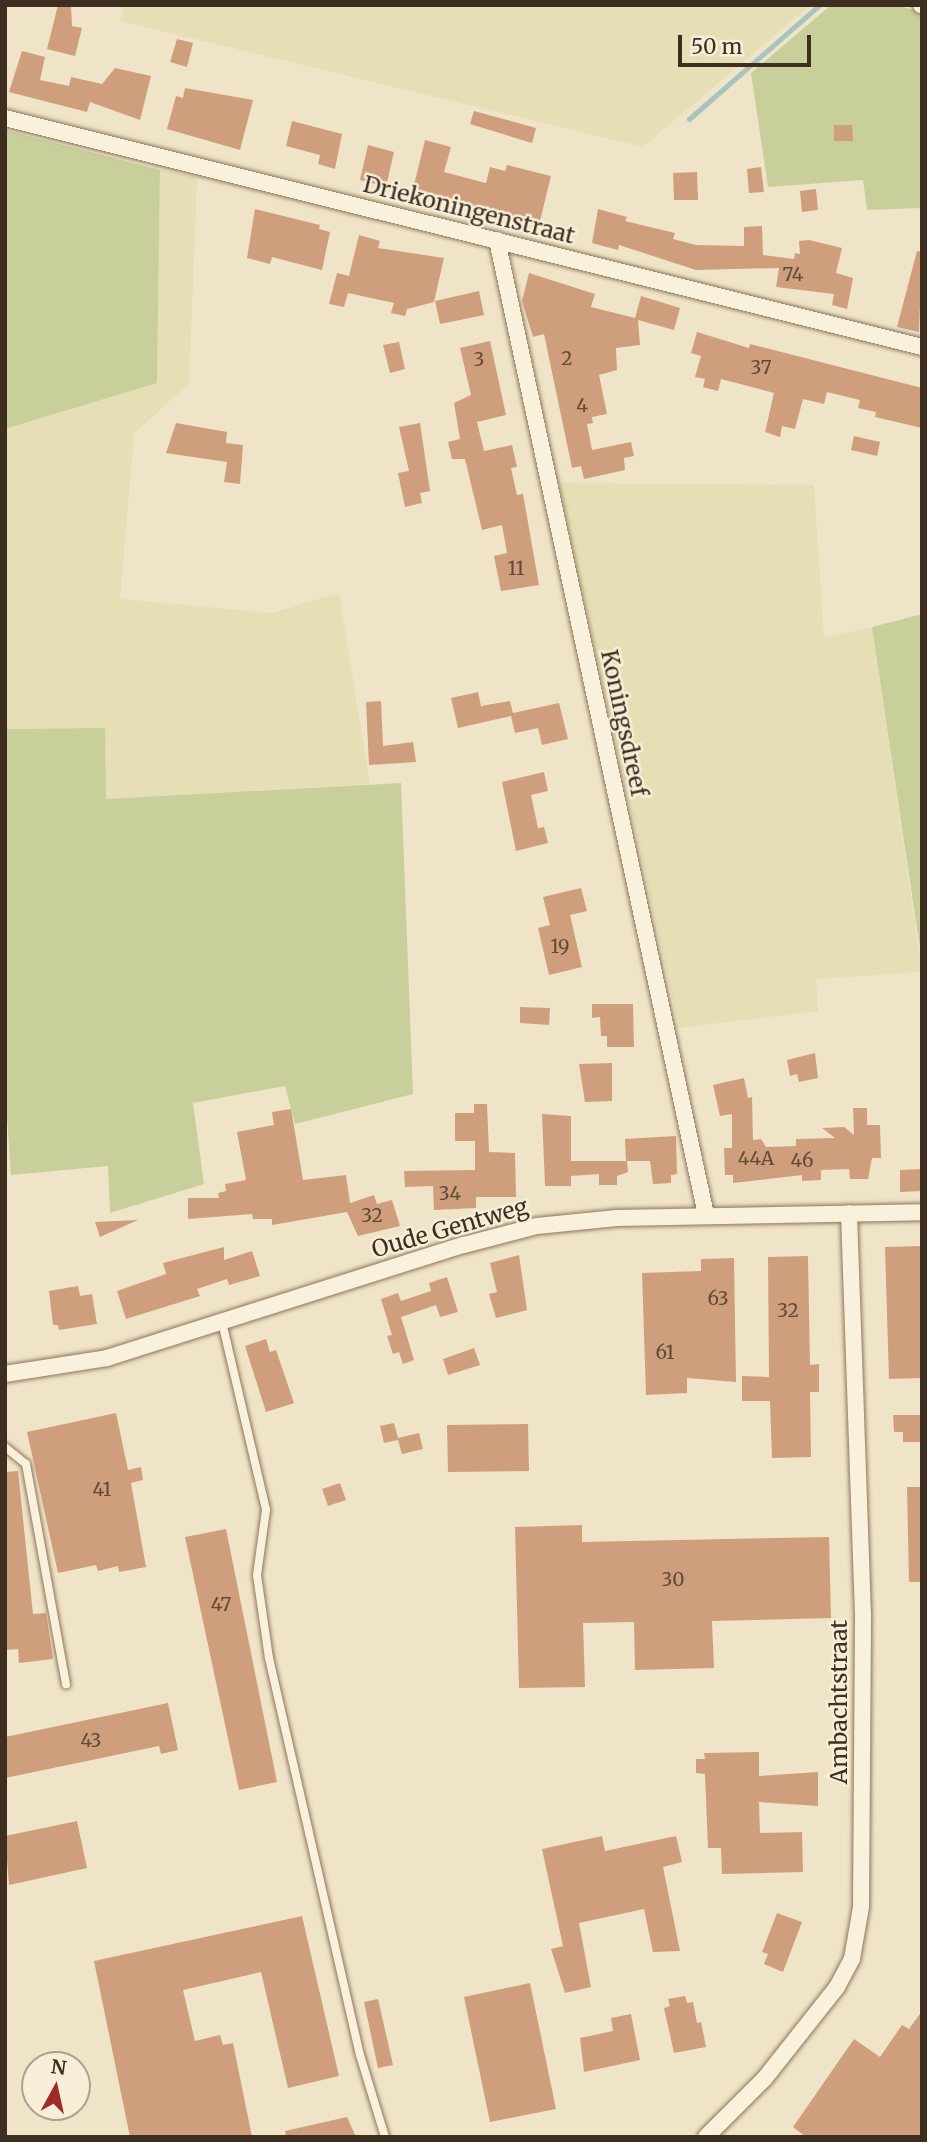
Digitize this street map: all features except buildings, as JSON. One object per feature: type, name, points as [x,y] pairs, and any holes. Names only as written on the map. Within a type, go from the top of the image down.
[{"type":"street","name":"Driekoningenstraat","points":[[5,118],[922,346]]},
{"type":"street","name":"Koningsdreef","points":[[497,240],[706,1215]]},
{"type":"street","name":"Oude Gentweg","points":[[5,1374],[107,1359],[506,1233],[577,1220],[922,1212]]},
{"type":"street","name":"Ambachtstraat","points":[[706,2137],[765,2078],[837,1987],[852,1959],[860,1907],[863,1615],[849,1213]]},
{"type":"lane","points":[[222,1322],[266,1510],[257,1575],[269,1658],[360,2055],[385,2137]]},
{"type":"lane","points":[[5,1447],[26,1464],[66,1684]]},
{"type":"shaded area","points":[[124,5],[810,5],[643,147],[120,21]]},
{"type":"shaded area","points":[[160,170],[197,178],[189,383],[134,434],[120,599],[272,613],[339,593],[370,784],[106,799],[105,728],[5,729],[5,429],[157,383]]},
{"type":"shaded area","points":[[559,483],[814,485],[824,638],[872,627],[922,972],[816,979],[818,1011],[679,1028]]},
{"type":"green space","points":[[831,5],[895,5],[922,12],[922,208],[867,210],[863,180],[768,187],[751,73]]},
{"type":"green space","points":[[5,130],[160,170],[157,383],[5,429]]},
{"type":"green space","points":[[922,614],[922,962],[872,627]]},
{"type":"green space","points":[[105,728],[106,799],[401,783],[413,1094],[295,1124],[285,1086],[193,1103],[204,1184],[110,1213],[108,1166],[11,1175],[5,1088],[5,729]]},
{"type":"waterway","points":[[689,119],[819,5]]}]
